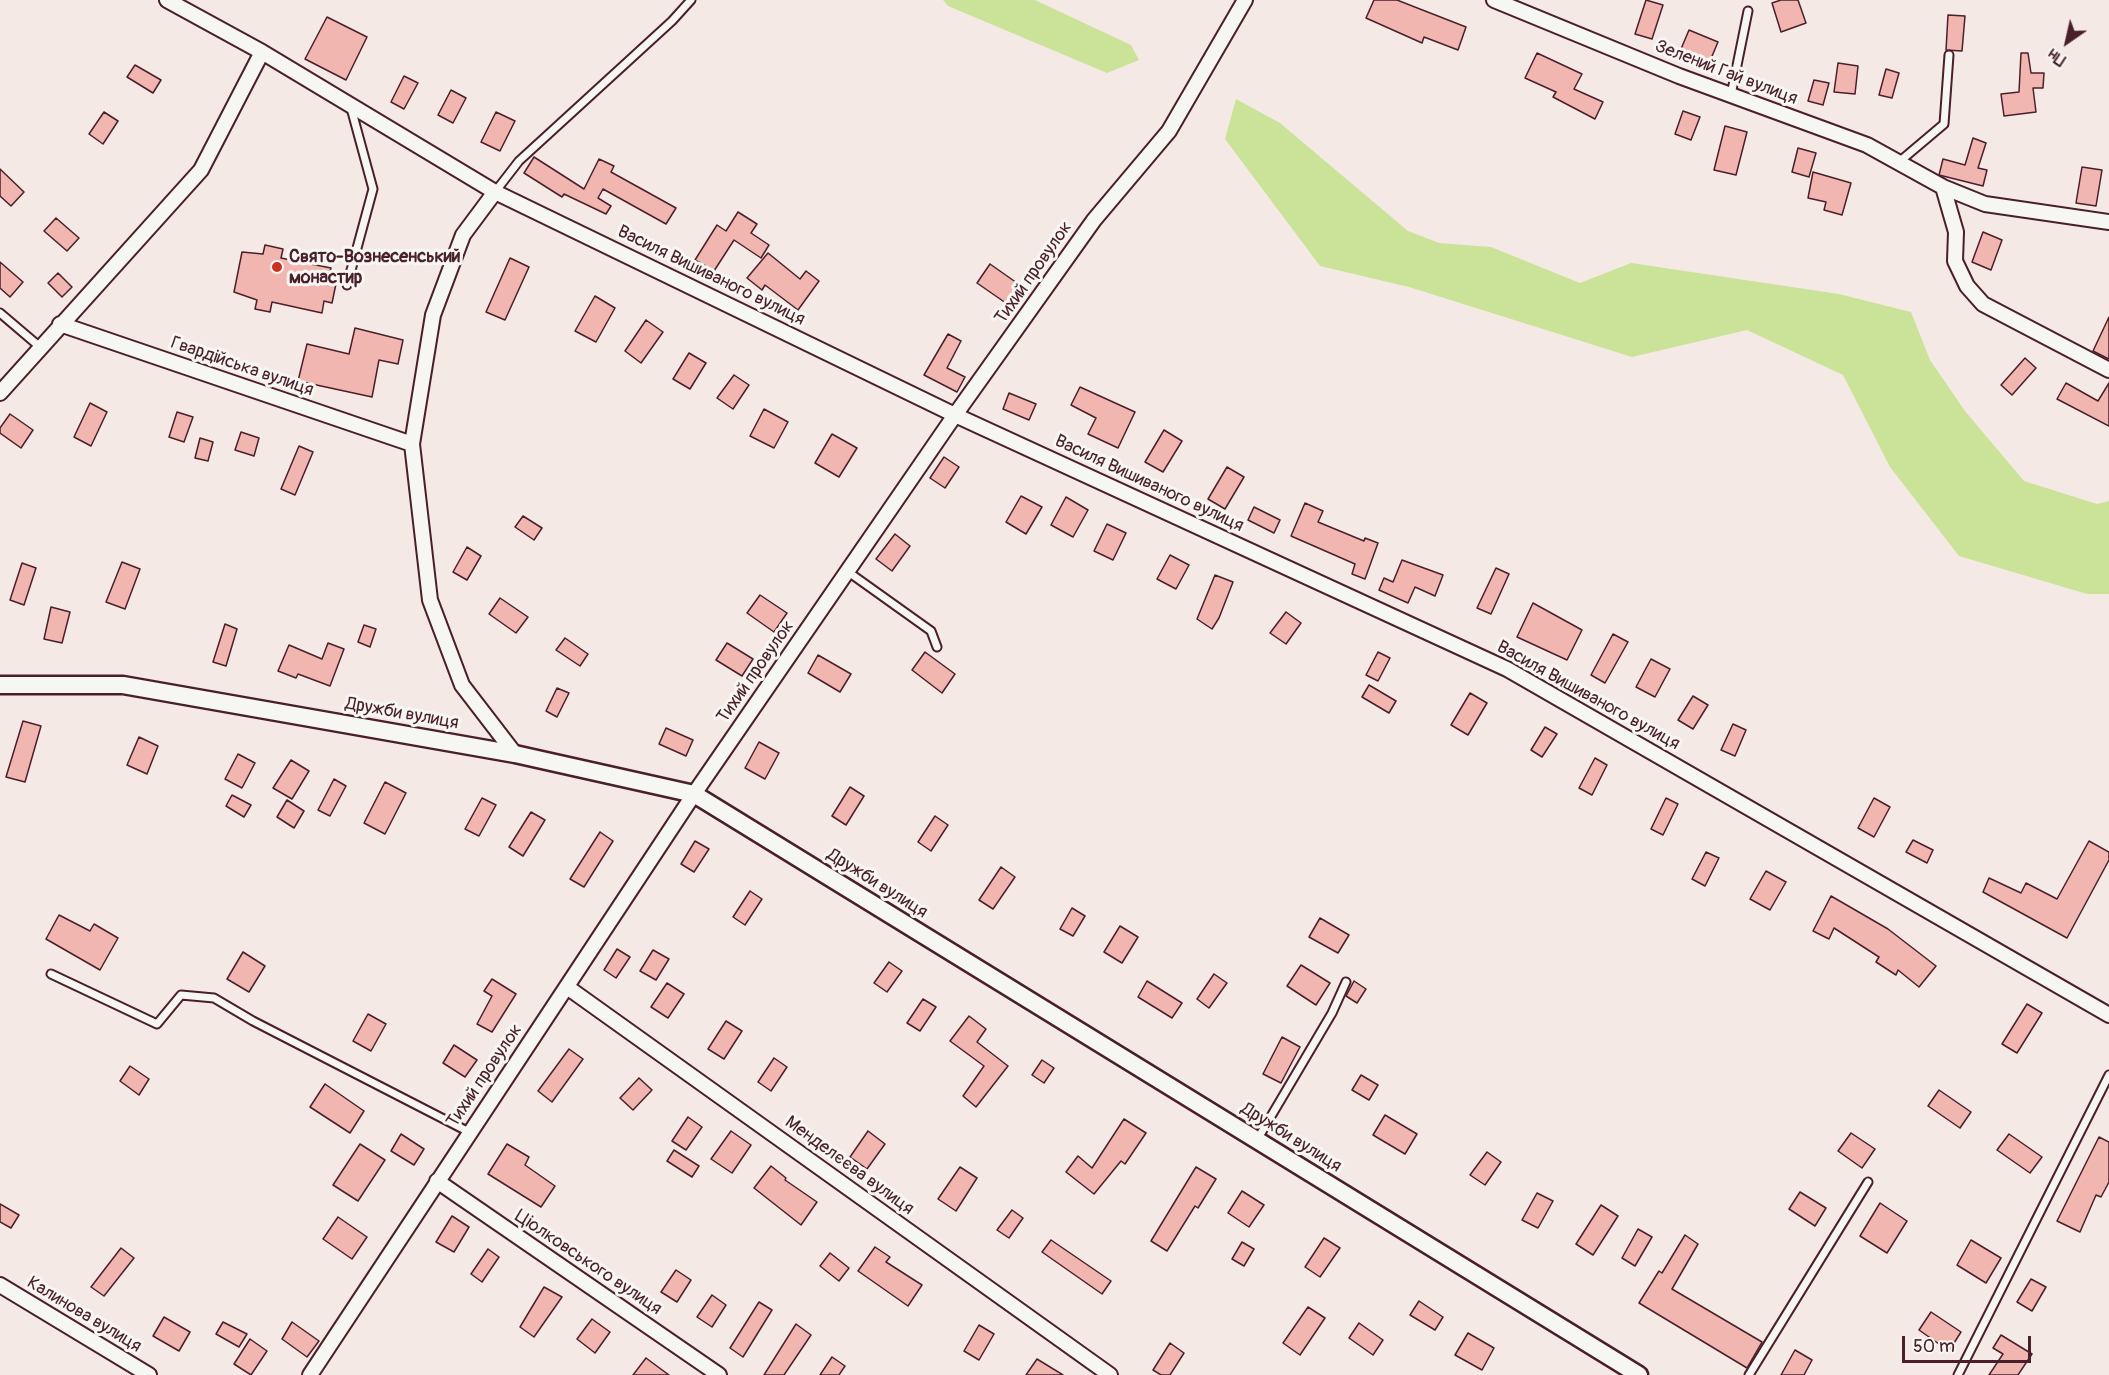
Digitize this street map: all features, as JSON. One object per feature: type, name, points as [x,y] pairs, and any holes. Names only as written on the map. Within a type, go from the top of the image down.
[{"type":"street","name":"Василя Вишиваного вулиця","points":[[167,0],[262,52],[351,108],[495,192],[955,415],[1507,669],[2109,1015]]},
{"type":"street","name":"Тихий провулок","points":[[310,1375],[436,1181],[694,794],[955,415],[1094,220],[1169,131],[1245,0]]},
{"type":"street","name":"Зелений Гай вулиця","points":[[1494,0],[1731,95],[1868,145],[1942,187],[1985,204],[2109,222]]},
{"type":"street","points":[[0,393],[201,170],[262,52]]},
{"type":"street","points":[[1942,187],[1956,232],[1955,261],[1967,286],[1983,304],[2109,370]]},
{"type":"street","points":[[495,192],[463,235],[433,315],[412,444],[430,600],[462,685],[515,754]]},
{"type":"street","name":"Гвардійська вулиця","points":[[60,324],[412,444]]},
{"type":"street","name":"Дружби вулиця","points":[[0,685],[123,685],[515,754],[694,794],[1639,1375]]},
{"type":"street","name":"Менделєєва вулиця","points":[[567,987],[1110,1375]]},
{"type":"street","name":"Ціолковського вулиця","points":[[436,1181],[719,1375]]},
{"type":"street","name":"Калинова вулиця","points":[[0,1285],[149,1375]]},
{"type":"lane","points":[[495,192],[519,160],[672,21],[691,0]]},
{"type":"lane","points":[[1731,95],[1748,11]]},
{"type":"lane","points":[[1899,162],[1944,124],[1949,55]]},
{"type":"lane","points":[[347,285],[373,189],[351,108]]},
{"type":"lane","points":[[0,313],[40,347]]},
{"type":"lane","points":[[848,571],[931,631],[937,647]]},
{"type":"lane","points":[[51,974],[157,1024],[181,996],[214,998],[253,1021],[469,1132]]},
{"type":"lane","points":[[1257,1140],[1332,1013],[1346,982]]},
{"type":"lane","points":[[1958,1375],[2109,1075]]},
{"type":"lane","points":[[1749,1375],[1868,1182]]},
{"type":"green space","points":[[943,0],[1035,0],[1131,45],[1139,60],[1107,73],[948,6]]},
{"type":"green space","points":[[1236,99],[1280,123],[1408,231],[1439,243],[1491,247],[1580,283],[1631,263],[1839,294],[1911,312],[1930,360],[1965,411],[2024,481],[2097,504],[2109,501],[2109,594],[2087,594],[1959,556],[1890,467],[1843,375],[1747,330],[1632,357],[1409,287],[1320,266],[1225,139]]},
{"type":"building","points":[[1374,0],[1397,0],[1466,27],[1458,50],[1424,37],[1422,43],[1366,18]]},
{"type":"building","points":[[1646,0],[1663,5],[1652,39],[1635,34]]},
{"type":"building","points":[[1781,0],[1798,0],[1806,23],[1781,32],[1772,3]]},
{"type":"building","points":[[1948,15],[1965,16],[1962,51],[1946,50]]},
{"type":"building","points":[[327,17],[367,37],[346,80],[305,59]]},
{"type":"building","points":[[1689,30],[1718,42],[1707,68],[1678,56]]},
{"type":"building","points":[[1537,53],[1582,74],[1574,89],[1603,102],[1595,119],[1553,97],[1556,92],[1525,78]]},
{"type":"building","points":[[2021,53],[2028,53],[2031,73],[2044,73],[2043,88],[2033,88],[2036,112],[2004,116],[2001,94],[2019,92]]},
{"type":"building","points":[[1838,63],[1858,66],[1855,94],[1834,92]]},
{"type":"building","points":[[135,65],[161,80],[153,93],[127,77]]},
{"type":"building","points":[[1886,69],[1899,73],[1892,98],[1879,95]]},
{"type":"building","points":[[404,76],[418,83],[404,109],[391,102]]},
{"type":"building","points":[[1814,80],[1829,83],[1823,105],[1808,101]]},
{"type":"building","points":[[451,90],[466,98],[453,123],[438,115]]},
{"type":"building","points":[[1683,111],[1700,117],[1691,140],[1675,134]]},
{"type":"building","points":[[104,112],[118,121],[103,144],[89,134]]},
{"type":"building","points":[[496,112],[515,121],[500,151],[481,142]]},
{"type":"building","points":[[1725,126],[1747,132],[1736,175],[1714,170]]},
{"type":"building","points":[[1973,138],[1986,143],[1978,168],[1987,170],[1983,186],[1939,175],[1943,159],[1965,165]]},
{"type":"building","points":[[1798,148],[1816,153],[1809,177],[1792,172]]},
{"type":"building","points":[[534,157],[584,189],[599,159],[614,166],[611,172],[676,208],[666,224],[603,189],[598,198],[611,206],[606,214],[564,194],[562,197],[524,173]]},
{"type":"building","points":[[2082,167],[2102,170],[2096,206],[2076,203]]},
{"type":"building","points":[[0,169],[24,192],[11,206],[0,196]]},
{"type":"building","points":[[1813,172],[1851,183],[1842,215],[1824,210],[1826,202],[1808,198]]},
{"type":"building","points":[[738,212],[757,224],[751,233],[769,245],[761,258],[734,240],[714,271],[695,260],[717,225],[726,231]]},
{"type":"building","points":[[56,218],[79,238],[67,251],[44,231]]},
{"type":"building","points":[[1983,232],[2002,240],[1991,270],[1972,262]]},
{"type":"building","points":[[265,245],[283,249],[281,258],[331,268],[329,277],[337,279],[332,303],[324,301],[322,313],[272,302],[270,312],[255,309],[257,300],[234,292],[242,252],[263,254]]},
{"type":"building","points":[[768,253],[800,279],[806,271],[819,281],[798,310],[765,285],[762,290],[747,278]]},
{"type":"building","points":[[510,258],[529,267],[505,320],[486,312]]},
{"type":"building","points":[[0,262],[23,282],[10,297],[0,288]]},
{"type":"building","points":[[990,264],[1027,290],[1013,308],[977,283]]},
{"type":"building","points":[[58,273],[72,287],[62,297],[48,283]]},
{"type":"building","points":[[595,296],[615,308],[596,342],[575,331]]},
{"type":"building","points":[[2109,317],[2109,359],[2093,351]]},
{"type":"building","points":[[646,320],[663,332],[641,363],[625,351]]},
{"type":"building","points":[[355,328],[403,340],[398,364],[379,360],[372,397],[298,381],[307,344],[349,354]]},
{"type":"building","points":[[948,334],[961,341],[947,368],[965,377],[957,392],[924,375]]},
{"type":"building","points":[[689,353],[706,363],[690,389],[673,379]]},
{"type":"building","points":[[2025,358],[2036,368],[2012,395],[2001,385]]},
{"type":"building","points":[[734,375],[749,385],[733,409],[717,398]]},
{"type":"building","points":[[2066,383],[2098,401],[2109,383],[2109,426],[2057,399]]},
{"type":"building","points":[[1080,387],[1135,412],[1118,448],[1088,434],[1096,418],[1071,405]]},
{"type":"building","points":[[1009,393],[1036,404],[1029,420],[1003,409]]},
{"type":"building","points":[[90,403],[107,412],[91,446],[74,437]]},
{"type":"building","points":[[764,409],[788,422],[774,448],[750,436]]},
{"type":"building","points":[[177,412],[193,417],[184,442],[169,437]]},
{"type":"building","points":[[10,414],[33,430],[21,448],[0,433],[0,428]]},
{"type":"building","points":[[1164,430],[1182,441],[1163,472],[1145,462]]},
{"type":"building","points":[[241,432],[259,438],[254,456],[235,450]]},
{"type":"building","points":[[832,434],[857,448],[839,477],[815,463]]},
{"type":"building","points":[[200,438],[213,442],[208,461],[195,458]]},
{"type":"building","points":[[299,446],[313,452],[295,495],[281,489]]},
{"type":"building","points":[[944,457],[959,467],[945,488],[930,478]]},
{"type":"building","points":[[1227,467],[1244,477],[1225,509],[1208,499]]},
{"type":"building","points":[[1021,496],[1042,507],[1026,534],[1006,522]]},
{"type":"building","points":[[1066,497],[1088,510],[1073,537],[1051,525]]},
{"type":"building","points":[[1305,503],[1323,511],[1318,522],[1364,541],[1365,538],[1378,543],[1365,579],[1352,574],[1355,564],[1291,536]]},
{"type":"building","points":[[1254,507],[1280,520],[1274,533],[1248,520]]},
{"type":"building","points":[[523,516],[542,528],[534,540],[515,527]]},
{"type":"building","points":[[1107,524],[1126,533],[1113,560],[1094,551]]},
{"type":"building","points":[[895,534],[910,546],[892,571],[876,559]]},
{"type":"building","points":[[467,547],[481,556],[467,580],[453,572]]},
{"type":"building","points":[[1170,555],[1189,565],[1176,589],[1157,579]]},
{"type":"building","points":[[1402,560],[1443,575],[1435,596],[1415,587],[1408,603],[1379,590],[1384,578],[1393,582]]},
{"type":"building","points":[[122,562],[140,569],[125,609],[106,602]]},
{"type":"building","points":[[22,563],[36,568],[24,605],[10,600]]},
{"type":"building","points":[[1496,568],[1509,574],[1491,614],[1477,608]]},
{"type":"building","points":[[1215,575],[1233,582],[1219,618],[1212,629],[1197,619]]},
{"type":"building","points":[[760,595],[787,613],[774,632],[747,613]]},
{"type":"building","points":[[500,598],[528,617],[516,633],[489,614]]},
{"type":"building","points":[[1533,603],[1582,630],[1567,660],[1517,637]]},
{"type":"building","points":[[51,607],[70,612],[62,643],[44,639]]},
{"type":"building","points":[[1286,612],[1301,623],[1286,644],[1270,633]]},
{"type":"building","points":[[225,624],[237,629],[226,666],[213,662]]},
{"type":"building","points":[[364,625],[376,629],[370,647],[358,642]]},
{"type":"building","points":[[1613,634],[1628,642],[1605,683],[1591,675]]},
{"type":"building","points":[[565,638],[588,654],[580,666],[556,650]]},
{"type":"building","points":[[328,643],[344,649],[330,686],[298,674],[296,678],[278,671],[289,645],[322,659]]},
{"type":"building","points":[[727,643],[753,659],[742,676],[716,660]]},
{"type":"building","points":[[925,652],[955,674],[942,693],[912,670]]},
{"type":"building","points":[[1378,652],[1390,658],[1378,681],[1366,675]]},
{"type":"building","points":[[818,655],[851,674],[840,692],[808,673]]},
{"type":"building","points":[[1651,659],[1670,669],[1655,697],[1636,687]]},
{"type":"building","points":[[1369,685],[1396,701],[1389,713],[1362,697]]},
{"type":"building","points":[[557,688],[569,693],[557,717],[546,711]]},
{"type":"building","points":[[1470,693],[1487,703],[1468,735],[1451,725]]},
{"type":"building","points":[[1693,696],[1708,705],[1693,729],[1678,720]]},
{"type":"building","points":[[23,721],[41,726],[25,782],[6,777]]},
{"type":"building","points":[[1733,724],[1746,730],[1735,756],[1721,750]]},
{"type":"building","points":[[1545,727],[1557,734],[1542,757],[1531,750]]},
{"type":"building","points":[[666,728],[693,740],[686,756],[659,744]]},
{"type":"building","points":[[139,737],[158,746],[147,774],[127,765]]},
{"type":"building","points":[[759,742],[779,753],[765,779],[745,768]]},
{"type":"building","points":[[238,754],[255,763],[242,788],[225,779]]},
{"type":"building","points":[[1595,758],[1607,765],[1592,795],[1579,788]]},
{"type":"building","points":[[291,760],[309,771],[292,799],[273,788]]},
{"type":"building","points":[[334,779],[346,786],[330,816],[318,810]]},
{"type":"building","points":[[385,782],[406,793],[385,834],[364,823]]},
{"type":"building","points":[[850,787],[864,796],[846,825],[832,816]]},
{"type":"building","points":[[232,795],[251,805],[244,817],[226,806]]},
{"type":"building","points":[[482,798],[496,805],[479,836],[465,829]]},
{"type":"building","points":[[1666,798],[1678,804],[1663,835],[1651,829]]},
{"type":"building","points":[[1874,798],[1890,807],[1874,837],[1858,828]]},
{"type":"building","points":[[287,800],[304,811],[294,828],[277,817]]},
{"type":"building","points":[[531,812],[545,820],[523,856],[509,847]]},
{"type":"building","points":[[935,816],[948,825],[931,851],[918,842]]},
{"type":"building","points":[[600,832],[613,841],[584,887],[570,879]]},
{"type":"building","points":[[1913,840],[1933,850],[1927,863],[1906,852]]},
{"type":"building","points":[[695,841],[709,849],[694,872],[681,864]]},
{"type":"building","points":[[2089,841],[2109,852],[2109,860],[2067,938],[1983,892],[1989,878],[2021,893],[2026,883],[2057,899]]},
{"type":"building","points":[[1706,852],[1719,858],[1705,886],[1692,879]]},
{"type":"building","points":[[1001,867],[1015,877],[993,909],[979,900]]},
{"type":"building","points":[[1766,871],[1786,882],[1770,910],[1750,899]]},
{"type":"building","points":[[750,891],[762,899],[745,925],[733,917]]},
{"type":"building","points":[[1831,896],[1888,929],[1936,966],[1919,987],[1898,970],[1896,975],[1876,962],[1879,957],[1834,928],[1829,939],[1813,931]]},
{"type":"building","points":[[1072,908],[1085,916],[1073,936],[1060,929]]},
{"type":"building","points":[[59,915],[90,931],[94,924],[118,938],[100,970],[46,939]]},
{"type":"building","points":[[1320,918],[1349,935],[1338,953],[1309,937]]},
{"type":"building","points":[[1120,926],[1138,937],[1122,963],[1104,952]]},
{"type":"building","points":[[617,949],[630,957],[616,978],[604,970]]},
{"type":"building","points":[[653,950],[669,959],[656,980],[640,971]]},
{"type":"building","points":[[243,952],[265,966],[249,992],[227,979]]},
{"type":"building","points":[[889,962],[902,971],[887,992],[874,983]]},
{"type":"building","points":[[1301,965],[1330,983],[1316,1005],[1287,986]]},
{"type":"building","points":[[1214,974],[1227,983],[1209,1008],[1197,999]]},
{"type":"building","points":[[492,979],[516,994],[492,1032],[477,1024],[492,996],[484,991]]},
{"type":"building","points":[[1147,981],[1182,1003],[1172,1018],[1138,997]]},
{"type":"building","points":[[1354,981],[1366,989],[1357,1003],[1346,996]]},
{"type":"building","points":[[667,983],[684,994],[668,1018],[651,1007]]},
{"type":"building","points":[[923,999],[936,1007],[920,1031],[907,1023]]},
{"type":"building","points":[[2027,1004],[2042,1013],[2017,1053],[2002,1044]]},
{"type":"building","points":[[368,1014],[386,1024],[371,1051],[353,1041]]},
{"type":"building","points":[[969,1016],[986,1029],[977,1042],[1008,1066],[976,1107],[963,1096],[984,1066],[950,1041]]},
{"type":"building","points":[[726,1021],[742,1031],[724,1059],[708,1049]]},
{"type":"building","points":[[1282,1037],[1300,1047],[1281,1083],[1263,1074]]},
{"type":"building","points":[[454,1045],[477,1060],[465,1077],[443,1063]]},
{"type":"building","points":[[569,1049],[583,1059],[552,1102],[538,1091]]},
{"type":"building","points":[[774,1058],[787,1067],[771,1091],[758,1082]]},
{"type":"building","points":[[1042,1060],[1054,1068],[1044,1083],[1032,1075]]},
{"type":"building","points":[[130,1066],[149,1079],[139,1095],[120,1081]]},
{"type":"building","points":[[1361,1075],[1378,1085],[1369,1100],[1352,1090]]},
{"type":"building","points":[[639,1078],[652,1090],[633,1110],[620,1098]]},
{"type":"building","points":[[325,1084],[364,1111],[350,1133],[310,1107]]},
{"type":"building","points":[[1939,1090],[1971,1112],[1960,1128],[1928,1106]]},
{"type":"building","points":[[1385,1115],[1417,1134],[1405,1154],[1373,1135]]},
{"type":"building","points":[[688,1117],[702,1127],[686,1150],[672,1141]]},
{"type":"building","points":[[1124,1119],[1146,1133],[1125,1164],[1121,1161],[1094,1194],[1066,1172],[1078,1156],[1092,1168]]},
{"type":"building","points":[[731,1131],[751,1145],[732,1173],[711,1159]]},
{"type":"building","points":[[868,1131],[885,1144],[867,1169],[850,1157]]},
{"type":"building","points":[[1851,1133],[1875,1149],[1862,1168],[1838,1151]]},
{"type":"building","points":[[401,1134],[424,1149],[414,1165],[391,1151]]},
{"type":"building","points":[[2009,1134],[2042,1157],[2030,1173],[1997,1150]]},
{"type":"building","points":[[2099,1137],[2109,1142],[2109,1182],[2101,1197],[2096,1195],[2080,1232],[2057,1221]]},
{"type":"building","points":[[360,1144],[385,1160],[358,1201],[333,1185]]},
{"type":"building","points":[[507,1144],[529,1157],[525,1165],[555,1186],[541,1207],[488,1174]]},
{"type":"building","points":[[674,1150],[699,1166],[692,1177],[667,1161]]},
{"type":"building","points":[[1487,1152],[1501,1162],[1485,1185],[1470,1175]]},
{"type":"building","points":[[771,1166],[786,1178],[785,1180],[817,1202],[801,1225],[754,1188]]},
{"type":"building","points":[[960,1167],[977,1178],[956,1211],[938,1199]]},
{"type":"building","points":[[1196,1167],[1216,1179],[1198,1208],[1195,1206],[1167,1251],[1151,1241]]},
{"type":"building","points":[[1242,1191],[1264,1205],[1249,1227],[1228,1213]]},
{"type":"building","points":[[1800,1192],[1826,1208],[1815,1226],[1789,1209]]},
{"type":"building","points":[[1537,1193],[1553,1201],[1538,1228],[1522,1220]]},
{"type":"building","points":[[1880,1203],[1907,1221],[1887,1253],[1860,1236]]},
{"type":"building","points":[[0,1204],[19,1215],[11,1228],[0,1222]]},
{"type":"building","points":[[1601,1205],[1618,1216],[1593,1255],[1576,1244]]},
{"type":"building","points":[[1012,1210],[1023,1218],[1009,1238],[997,1230]]},
{"type":"building","points":[[452,1216],[469,1227],[454,1252],[436,1242]]},
{"type":"building","points":[[338,1217],[367,1237],[352,1259],[323,1239]]},
{"type":"building","points":[[1638,1229],[1652,1237],[1635,1266],[1622,1258]]},
{"type":"building","points":[[1685,1235],[1698,1244],[1672,1289],[1762,1342],[1747,1368],[1639,1303],[1659,1271],[1662,1273]]},
{"type":"building","points":[[1324,1238],[1340,1248],[1320,1277],[1305,1267]]},
{"type":"building","points":[[1051,1240],[1111,1281],[1102,1294],[1042,1252]]},
{"type":"building","points":[[1971,1240],[2001,1258],[1986,1283],[1957,1265]]},
{"type":"building","points":[[1242,1242],[1254,1249],[1244,1266],[1232,1259]]},
{"type":"building","points":[[875,1247],[890,1257],[886,1262],[922,1285],[908,1306],[858,1271]]},
{"type":"building","points":[[121,1248],[134,1258],[104,1296],[91,1287]]},
{"type":"building","points":[[488,1249],[499,1257],[482,1282],[471,1274]]},
{"type":"building","points":[[830,1253],[849,1268],[839,1281],[820,1266]]},
{"type":"building","points":[[676,1270],[691,1280],[677,1302],[661,1292]]},
{"type":"building","points":[[2031,1279],[2046,1287],[2032,1311],[2017,1302]]},
{"type":"building","points":[[544,1287],[562,1297],[534,1337],[520,1327]]},
{"type":"building","points":[[712,1295],[726,1305],[712,1327],[697,1317]]},
{"type":"building","points":[[1419,1301],[1443,1317],[1435,1330],[1410,1315]]},
{"type":"building","points":[[759,1302],[772,1310],[743,1357],[730,1348]]},
{"type":"building","points":[[1308,1307],[1325,1318],[1300,1355],[1283,1343]]},
{"type":"building","points":[[1931,1312],[1961,1332],[1949,1351],[1919,1330]]},
{"type":"building","points":[[164,1317],[190,1332],[179,1351],[153,1336]]},
{"type":"building","points":[[592,1319],[610,1332],[595,1353],[577,1339]]},
{"type":"building","points":[[223,1322],[247,1334],[239,1347],[216,1334]]},
{"type":"building","points":[[292,1322],[319,1341],[307,1357],[282,1339]]},
{"type":"building","points":[[1359,1323],[1383,1340],[1373,1355],[1349,1338]]},
{"type":"building","points":[[796,1324],[811,1335],[784,1375],[764,1375]]},
{"type":"building","points":[[979,1325],[994,1334],[979,1360],[964,1351]]},
{"type":"building","points":[[1468,1333],[1494,1348],[1482,1370],[1455,1355]]},
{"type":"building","points":[[2001,1335],[2032,1354],[2018,1375],[1989,1375],[2003,1354],[1993,1348]]},
{"type":"building","points":[[250,1339],[267,1351],[251,1375],[234,1364]]},
{"type":"building","points":[[1170,1343],[1184,1353],[1170,1375],[1161,1375],[1153,1370]]},
{"type":"building","points":[[1795,1350],[1812,1360],[1804,1375],[1781,1375]]},
{"type":"building","points":[[832,1357],[845,1366],[839,1375],[820,1375]]},
{"type":"building","points":[[646,1358],[669,1375],[633,1375]]},
{"type":"building","points":[[1037,1359],[1063,1375],[1026,1375]]},
{"type":"place","name":"Cвято-Вознесенський монастир","points":[[277,267]]}]
